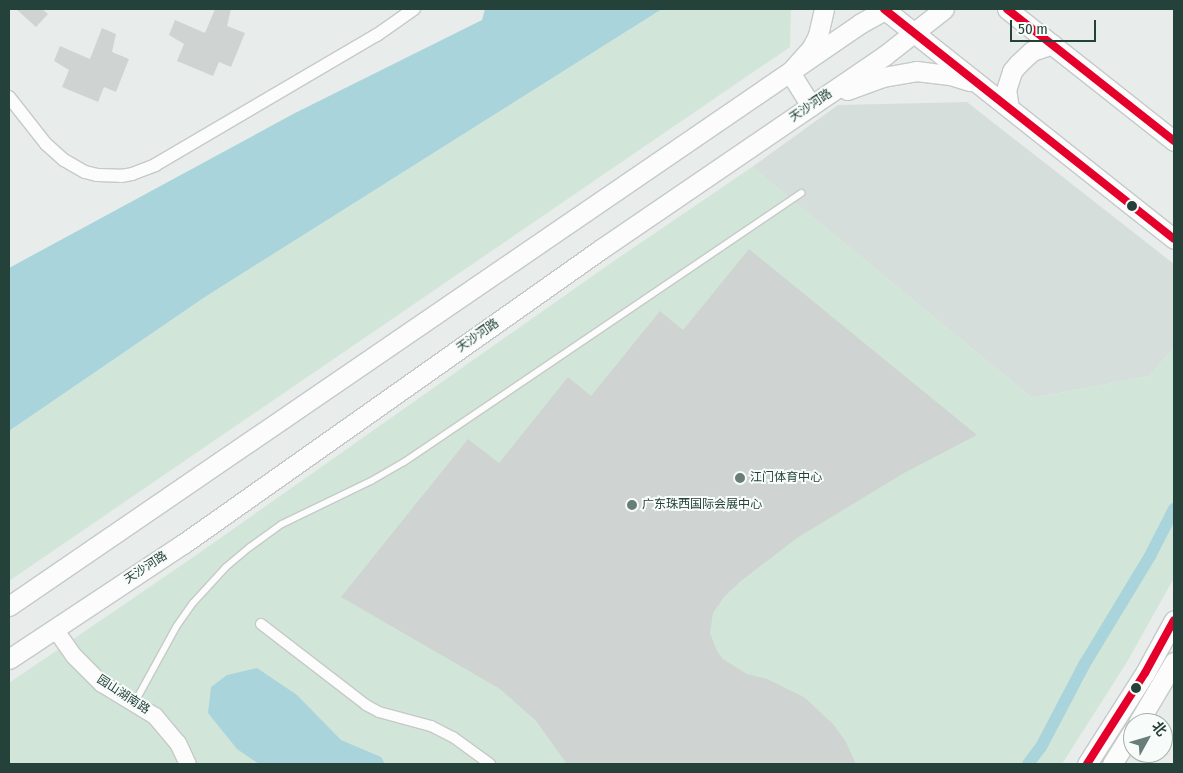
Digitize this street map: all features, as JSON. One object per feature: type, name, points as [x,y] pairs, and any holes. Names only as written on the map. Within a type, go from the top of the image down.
[{"type":"main road","points":[[790,72],[811,49],[818,35],[824,9]]},
{"type":"main road","points":[[9,606],[885,9],[1174,239]]},
{"type":"main road","name":"天沙河路","points":[[9,659],[183,544],[601,249],[816,102],[944,9]]},
{"type":"main road","points":[[1008,9],[1174,141]]},
{"type":"main road","points":[[1009,108],[1006,90],[1008,80],[1018,64],[1032,51],[1052,44]]},
{"type":"main road","points":[[790,72],[816,102],[882,76],[916,71],[950,75],[982,87]]},
{"type":"main road","points":[[1087,764],[1145,672],[1174,620]]},
{"type":"main road","points":[[1144,713],[1174,664]]},
{"type":"main road","points":[[1112,764],[1123,747]]},
{"type":"street","points":[[9,97],[46,144],[64,160],[79,169],[97,175],[132,174],[155,165],[377,36],[414,9]]},
{"type":"street","points":[[261,624],[366,705],[379,712],[431,726],[453,737],[490,764]]},
{"type":"street","name":"园山湖南路","points":[[55,629],[74,656],[102,684],[155,716],[178,743],[188,764]]},
{"type":"lane","points":[[134,703],[164,646],[182,619],[226,568],[250,547],[282,524],[371,481],[404,462],[802,193]]},
{"type":"shaded area","points":[[967,102],[1174,264],[1174,347],[1150,376],[1032,398],[752,167],[838,105]]},
{"type":"green space","points":[[662,9],[791,9],[790,47],[9,581],[9,431],[205,297]]},
{"type":"green space","name":"江门体育中心","points":[[752,167],[1032,398],[1150,376],[1174,347],[1174,578],[1127,662],[1062,764],[9,764],[9,683],[192,558],[611,263]]},
{"type":"water","points":[[485,9],[662,9],[205,297],[9,431],[9,268],[295,113],[482,20]]},
{"type":"water","points":[[257,668],[297,695],[341,740],[381,757],[385,764],[259,764],[237,749],[208,713],[211,687],[227,675]]},
{"type":"building","points":[[16,9],[42,9],[48,14],[36,27]]},
{"type":"building","points":[[215,9],[231,9],[227,26],[245,33],[231,67],[219,62],[213,76],[177,61],[184,44],[169,35],[175,20],[205,33]]},
{"type":"building","points":[[102,28],[116,34],[112,52],[129,59],[116,92],[104,87],[98,102],[62,87],[69,70],[54,61],[60,46],[90,59]]},
{"type":"building","name":"广东珠西国际会展中心","points":[[749,249],[977,435],[904,473],[797,538],[741,581],[724,597],[713,613],[710,633],[717,651],[723,659],[747,674],[767,679],[804,697],[834,725],[846,742],[856,764],[567,764],[536,721],[500,689],[341,597],[468,439],[499,463],[568,377],[591,396],[660,311],[683,330]]},
{"type":"waterway","points":[[1028,764],[1041,747],[1084,665],[1150,556],[1174,509]]},
{"type":"transit line","points":[[884,9],[1174,239]]},
{"type":"transit line","points":[[1007,9],[1174,141]]},
{"type":"transit line","points":[[1087,764],[1145,673],[1174,620]]},
{"type":"place","name":"江门体育中心","points":[[740,478]]},
{"type":"place","name":"广东珠西国际会展中心","points":[[632,505]]}]
